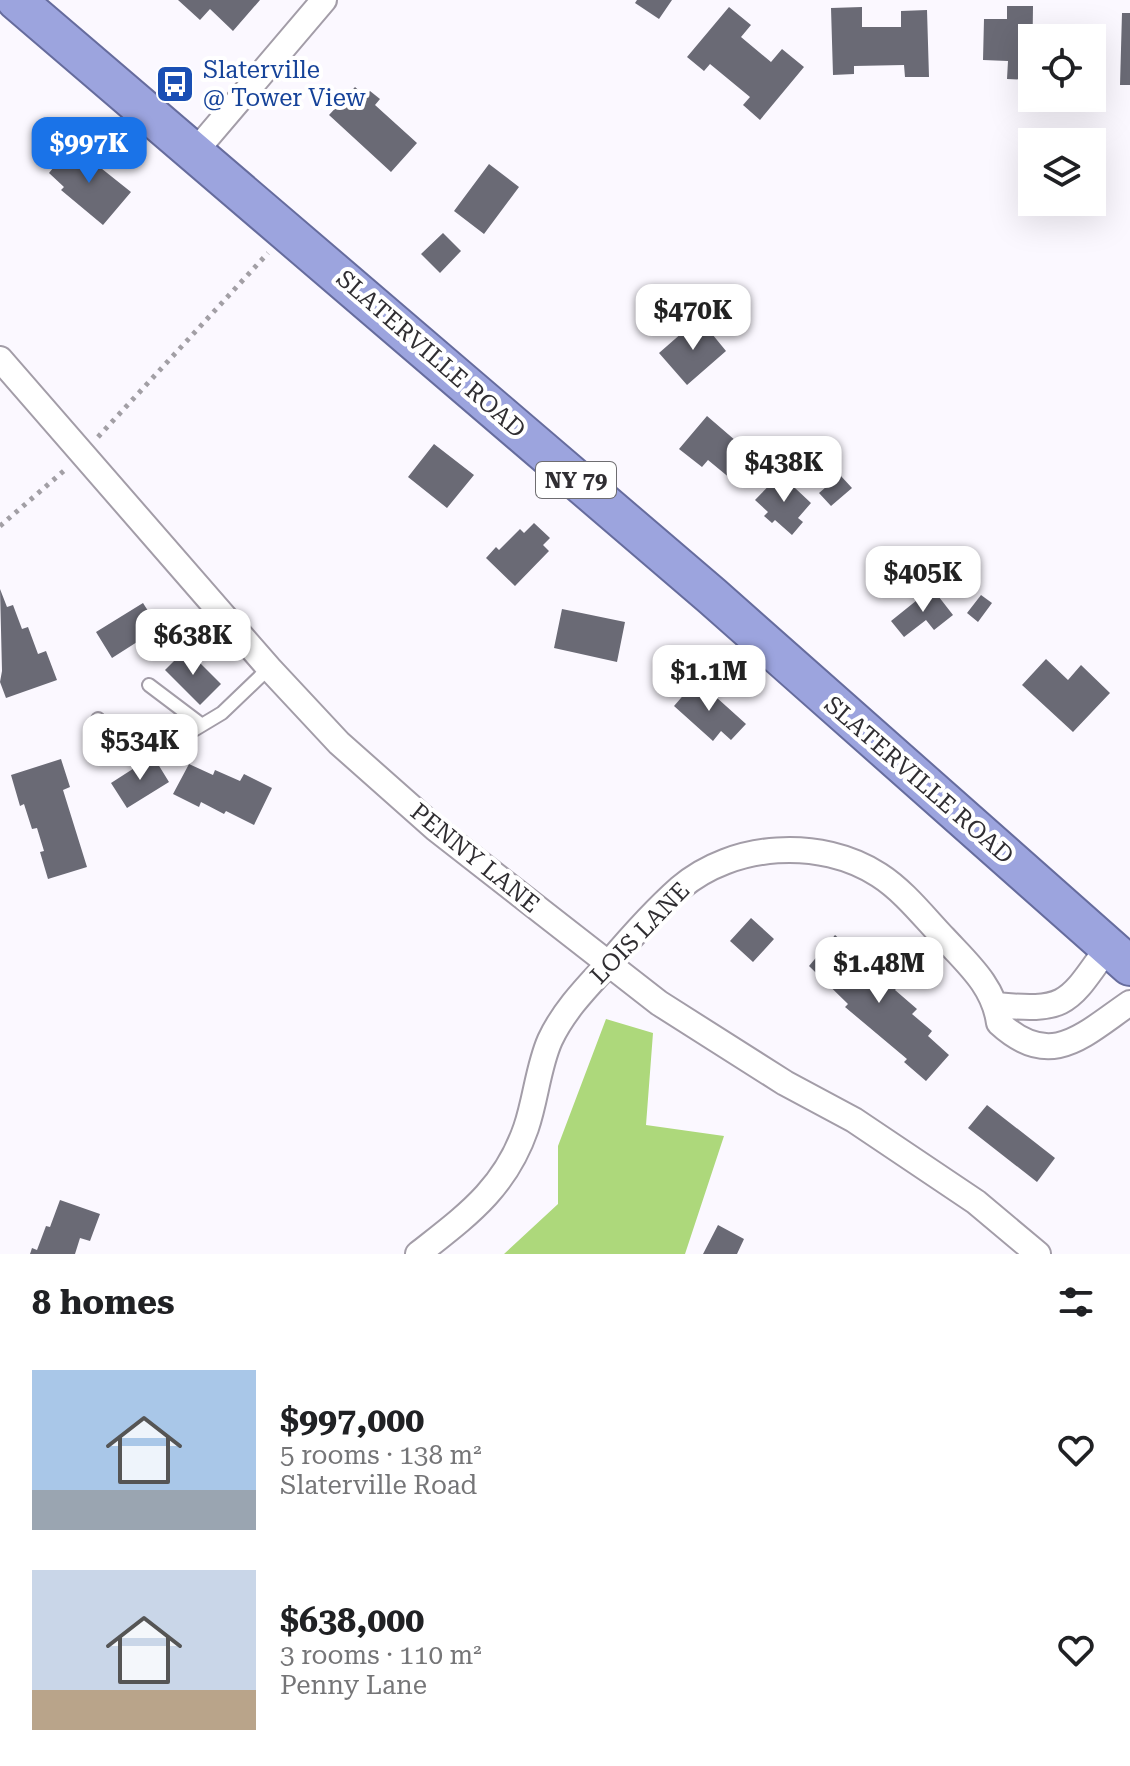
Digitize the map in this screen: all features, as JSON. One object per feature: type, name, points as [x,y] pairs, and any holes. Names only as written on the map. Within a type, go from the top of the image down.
[{"type":"highway","name":"SLATERVILLE ROAD","points":[[16,0],[712,596],[1119,956]]},
{"type":"street","points":[[194,153],[324,0]]},
{"type":"street","name":"PENNY LANE","points":[[0,359],[269,668],[339,743],[436,829],[659,1003],[785,1083],[854,1120],[976,1202],[1038,1254]]},
{"type":"street","name":"LOIS LANE","points":[[418,1254],[478,1207],[513,1158],[526,1128],[551,1038],[566,1010],[680,888],[725,862],[759,851],[830,854],[878,875],[902,894],[982,978],[996,1005],[999,1023],[1013,1036],[1032,1043],[1051,1047],[1071,1043],[1130,1003]]},
{"type":"street","points":[[996,1005],[1045,1008],[1063,1002],[1119,956]]},
{"type":"lane","points":[[98,719],[114,757],[172,743],[222,713],[269,668]]},
{"type":"lane","points":[[149,685],[202,725]]},
{"type":"path","points":[[0,526],[82,454],[288,231]]},
{"type":"green space","points":[[606,1019],[653,1033],[646,1125],[724,1136],[685,1254],[504,1254],[558,1204],[558,1146]]},
{"type":"building","points":[[178,0],[260,0],[233,31],[210,9],[200,20]]},
{"type":"building","points":[[637,0],[672,0],[659,19],[635,3]]},
{"type":"building","points":[[1007,6],[1033,6],[1033,24],[1018,24],[1018,79],[1007,79],[1008,61],[983,60],[984,19],[1007,19]]},
{"type":"building","points":[[729,7],[751,25],[741,37],[771,62],[782,49],[804,67],[760,120],[743,105],[750,97],[710,64],[704,71],[687,57]]},
{"type":"building","points":[[862,7],[862,27],[901,27],[901,11],[927,10],[929,77],[905,77],[904,65],[854,66],[854,74],[833,75],[831,8]]},
{"type":"building","points":[[1122,13],[1130,13],[1130,85],[1120,85]]},
{"type":"building","points":[[355,87],[365,96],[370,91],[380,99],[375,105],[417,143],[391,172],[329,115]]},
{"type":"building","points":[[72,145],[131,192],[103,225],[61,190],[64,187],[49,173]]},
{"type":"building","points":[[489,164],[519,187],[484,234],[454,211]]},
{"type":"building","points":[[443,233],[461,251],[440,273],[421,254]]},
{"type":"building","points":[[699,318],[726,351],[687,385],[659,353]]},
{"type":"building","points":[[707,416],[743,447],[735,457],[744,464],[731,479],[708,460],[702,467],[679,449]]},
{"type":"building","points":[[434,444],[474,475],[447,508],[408,477]]},
{"type":"building","points":[[780,474],[811,503],[798,518],[803,522],[792,535],[775,520],[772,523],[764,516],[768,512],[755,500]]},
{"type":"building","points":[[840,475],[852,488],[831,506],[819,493]]},
{"type":"building","points":[[534,523],[550,538],[543,545],[549,551],[515,586],[486,558],[520,529],[524,533]]},
{"type":"building","points":[[932,588],[953,615],[934,630],[926,620],[904,637],[891,621]]},
{"type":"building","points":[[0,589],[7,607],[13,605],[22,629],[28,627],[38,654],[46,651],[57,680],[6,698],[0,682]]},
{"type":"building","points":[[981,595],[992,603],[978,622],[967,613]]},
{"type":"building","points":[[143,603],[159,628],[112,658],[96,632]]},
{"type":"building","points":[[562,609],[625,622],[617,662],[554,648]]},
{"type":"building","points":[[186,649],[221,684],[200,705],[165,670]]},
{"type":"building","points":[[1046,659],[1068,680],[1081,665],[1110,693],[1073,732],[1022,685]]},
{"type":"building","points":[[694,683],[702,690],[708,684],[719,693],[716,697],[746,724],[731,740],[721,731],[713,741],[674,706]]},
{"type":"building","points":[[153,756],[169,782],[127,808],[111,783]]},
{"type":"building","points":[[61,759],[70,787],[63,790],[87,867],[48,879],[37,828],[32,829],[24,804],[20,806],[11,775]]},
{"type":"building","points":[[189,764],[213,775],[215,770],[240,781],[244,774],[272,788],[254,825],[226,811],[224,814],[201,802],[199,807],[173,794]]},
{"type":"building","points":[[751,918],[774,939],[753,962],[730,941]]},
{"type":"building","points":[[835,935],[874,969],[880,963],[902,982],[895,990],[917,1009],[912,1014],[932,1031],[928,1036],[949,1055],[926,1081],[904,1062],[907,1059],[845,1007],[848,1004],[809,966]]},
{"type":"building","points":[[987,1105],[1055,1158],[1037,1182],[968,1128]]},
{"type":"building","points":[[60,1200],[100,1214],[90,1241],[80,1238],[75,1254],[30,1254],[32,1248],[37,1250],[46,1226],[50,1227]]},
{"type":"building","points":[[718,1225],[744,1239],[737,1254],[703,1254]]},
{"type":"place","name":"Slaterville @ Tower View","points":[[175,84]]}]
